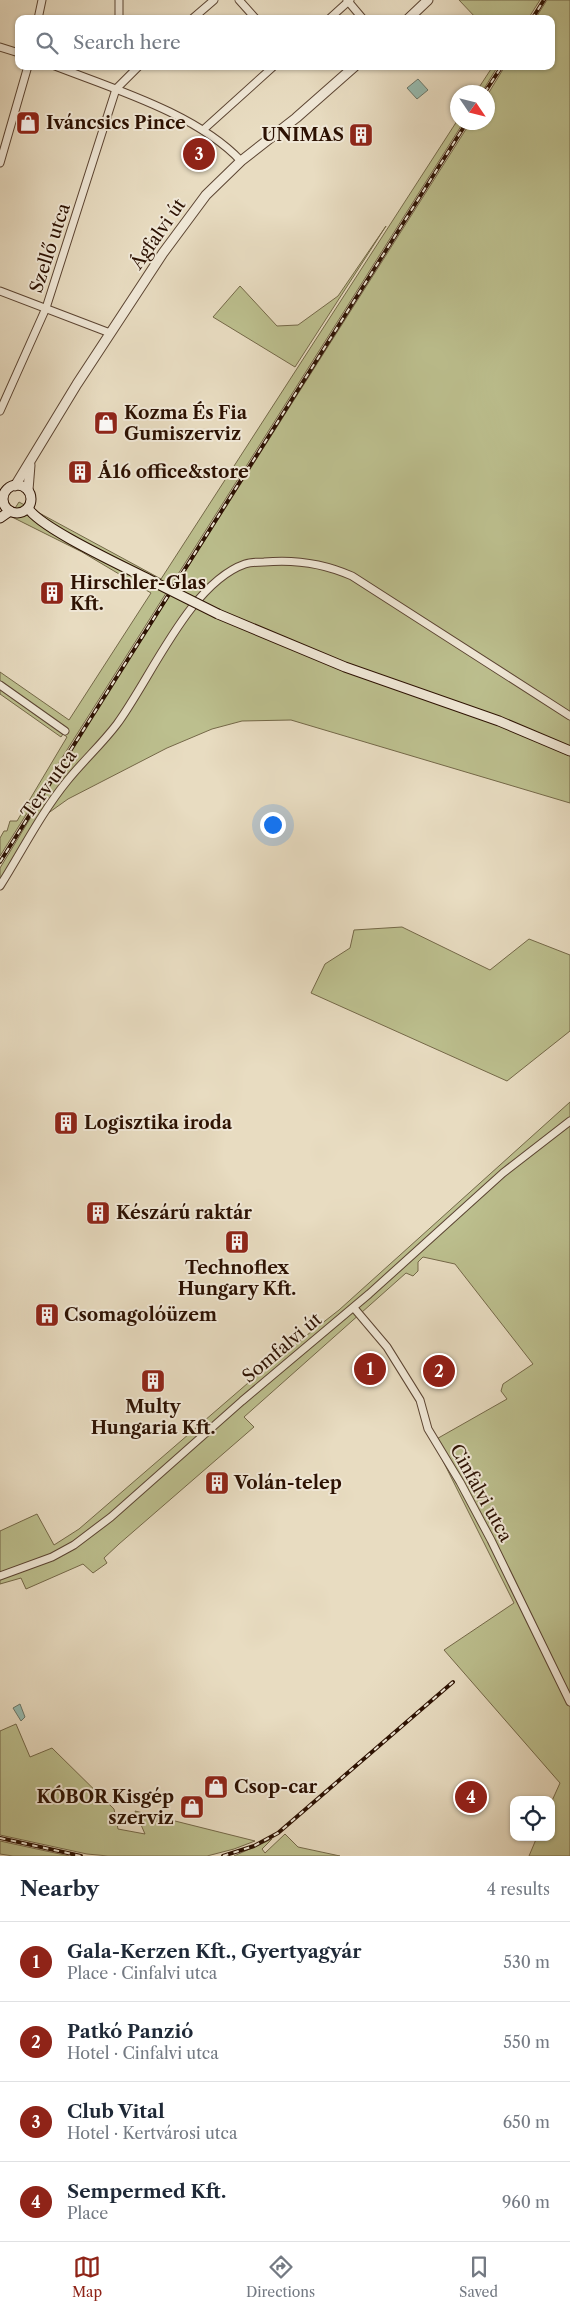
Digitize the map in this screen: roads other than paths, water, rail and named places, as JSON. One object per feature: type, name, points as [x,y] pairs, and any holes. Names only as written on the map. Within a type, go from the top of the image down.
[{"type":"main road","points":[[412,15],[428,0]]},
{"type":"main road","name":"Ágfalvi út","points":[[14,486],[110,333],[193,212],[221,178],[296,118],[350,70]]},
{"type":"main road","name":"Ágfalvi út","points":[[28,490],[31,458]]},
{"type":"main road","points":[[28,512],[31,499],[28,490],[22,486],[14,486],[6,491],[2,506],[10,511],[28,512],[52,528],[218,614],[346,667],[499,721],[570,751]]},
{"type":"main road","points":[[0,518],[10,511]]},
{"type":"street","points":[[39,15],[42,0]]},
{"type":"street","points":[[119,0],[119,15]]},
{"type":"street","points":[[197,15],[214,0]]},
{"type":"street","points":[[239,0],[252,15]]},
{"type":"street","points":[[333,15],[349,1],[360,15]]},
{"type":"street","points":[[0,47],[15,52]]},
{"type":"street","points":[[0,163],[3,139],[27,70]]},
{"type":"street","points":[[66,70],[116,89],[203,130],[224,144],[241,161]]},
{"type":"street","points":[[116,89],[135,70]]},
{"type":"street","points":[[203,130],[270,70]]},
{"type":"street","name":"Szellő utca","points":[[0,410],[46,308],[116,89]]},
{"type":"street","points":[[0,291],[110,333]]},
{"type":"street","name":"Terv utca","points":[[0,886],[52,801],[91,752],[116,726],[188,612],[204,592],[226,574],[246,563],[280,560],[313,562],[333,567],[352,576],[570,716]]},
{"type":"street","points":[[0,685],[65,731]]},
{"type":"street","name":"Somfalvi út","points":[[0,1576],[52,1557],[104,1522],[242,1401],[354,1308],[503,1173],[570,1121]]},
{"type":"street","name":"Cinfalvi utca","points":[[354,1308],[387,1347],[420,1400],[428,1429],[460,1482],[570,1702]]},
{"type":"water","points":[[418,79],[428,90],[417,99],[407,88]]},
{"type":"water","points":[[20,1704],[25,1717],[21,1721],[13,1708]]},
{"type":"railway","points":[[535,15],[544,0]]},
{"type":"railway","points":[[490,85],[499,70]]},
{"type":"railway","points":[[0,862],[462,130]]},
{"type":"railway","points":[[223,1856],[254,1846],[278,1833],[453,1682]]},
{"type":"railway","points":[[0,1838],[81,1856]]},
{"type":"place","name":"Iváncsics Pince","points":[[28,123]]},
{"type":"place","name":"UNIMAS","points":[[361,135]]},
{"type":"place","name":"Club Vital","points":[[199,154]]},
{"type":"place","name":"Kozma És Fia Gumiszerviz","points":[[106,423]]},
{"type":"place","name":"Á16 office&store","points":[[80,472]]},
{"type":"place","name":"Hirschler-Glas Kft.","points":[[52,593]]},
{"type":"place","name":"Logisztika iroda","points":[[66,1123]]},
{"type":"place","name":"Készárú raktár","points":[[98,1213]]},
{"type":"place","name":"Technoflex Hungary Kft.","points":[[237,1242]]},
{"type":"place","name":"Csomagolóüzem","points":[[47,1315]]},
{"type":"place","name":"Gala-Kerzen Kft., Gyertyagyár","points":[[370,1369]]},
{"type":"place","name":"Patkó Panzió","points":[[439,1371]]},
{"type":"place","name":"Multy Hungaria Kft.","points":[[153,1381]]},
{"type":"place","name":"Volán-telep","points":[[217,1483]]},
{"type":"place","name":"Csop-car","points":[[216,1787]]},
{"type":"place","name":"Sempermed Kft.","points":[[471,1797]]},
{"type":"place","name":"KÓBOR Kisgép szerviz","points":[[192,1807]]}]
